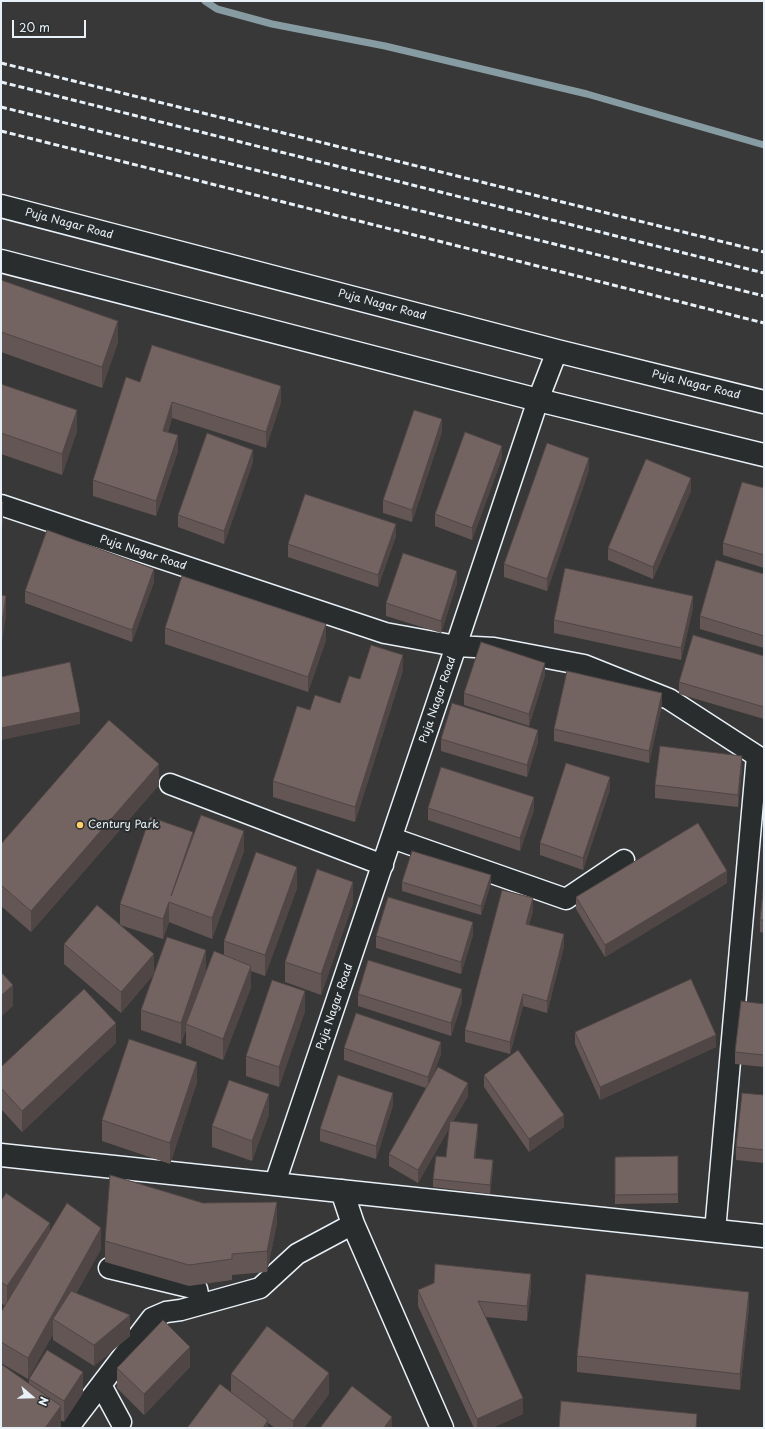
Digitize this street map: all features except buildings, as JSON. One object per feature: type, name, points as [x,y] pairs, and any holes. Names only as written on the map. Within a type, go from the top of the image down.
[{"type":"street","name":"Puja Nagar Road","points":[[1,206],[764,402]]},
{"type":"street","points":[[1,261],[538,400],[764,455]]},
{"type":"street","points":[[557,350],[538,400],[456,646],[494,648],[584,665],[669,699],[757,756],[743,1008],[715,1231]]},
{"type":"street","name":"Puja Nagar Road","points":[[1,505],[385,633],[456,646],[275,1183]]},
{"type":"street","points":[[170,784],[383,865]]},
{"type":"street","points":[[392,838],[566,899],[624,860]]},
{"type":"street","points":[[1,1155],[764,1236]]},
{"type":"street","points":[[342,1191],[353,1224],[442,1428]]},
{"type":"street","points":[[68,1428],[152,1318],[204,1295],[260,1288],[297,1254],[353,1224]]},
{"type":"street","points":[[109,1268],[204,1295]]},
{"type":"street","points":[[123,1322],[143,1330]]},
{"type":"street","points":[[101,1385],[121,1422]]},
{"type":"waterway","points":[[205,1],[217,9],[272,24],[385,46],[587,94],[764,145]]},
{"type":"railway","points":[[1,63],[764,252]]},
{"type":"railway","points":[[1,82],[764,273]]},
{"type":"railway","points":[[1,107],[764,296]]},
{"type":"railway","points":[[1,131],[764,323]]},
{"type":"place","name":"Century Park","points":[[80,825]]}]
